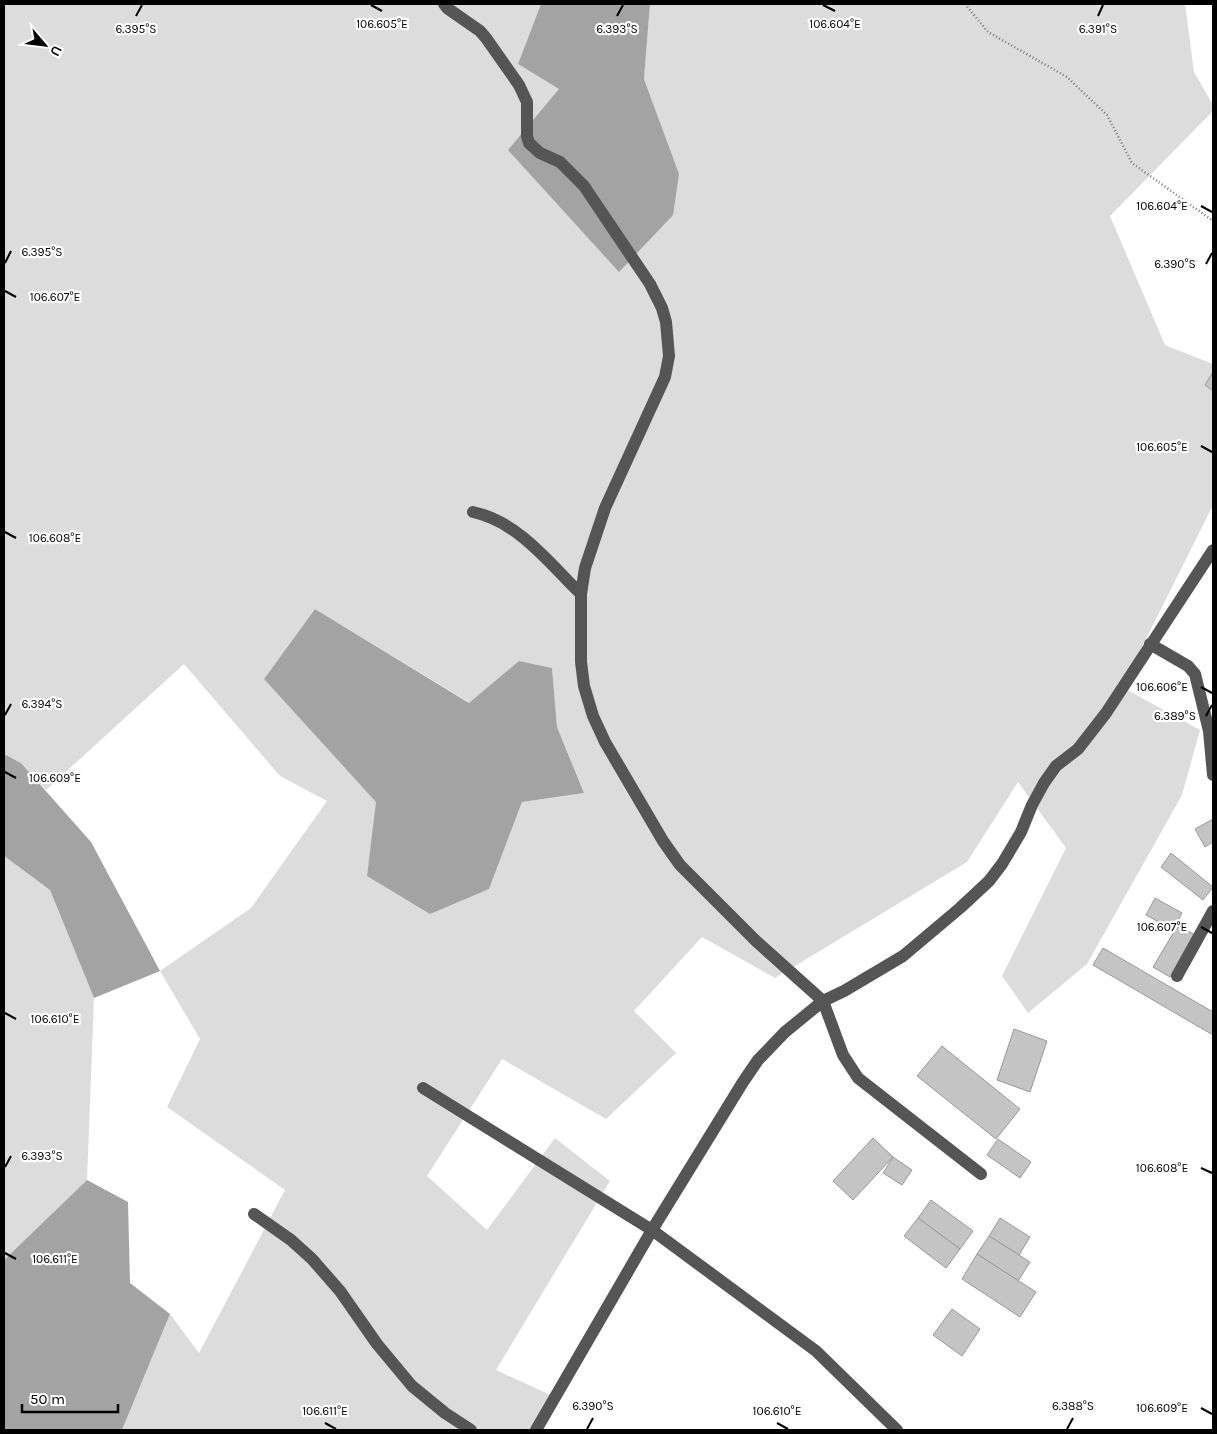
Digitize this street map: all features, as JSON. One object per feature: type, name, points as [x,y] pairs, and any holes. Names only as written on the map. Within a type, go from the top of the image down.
[{"type":"street","points":[[444,4],[480,32],[519,85],[527,102],[527,136],[530,143],[540,153],[560,162],[584,186],[650,284],[662,308],[666,322],[668,356],[665,377],[605,508],[585,568],[581,594],[581,662],[584,686],[593,716],[605,742],[663,841],[680,865],[756,941],[823,1001],[843,1055],[858,1078],[981,1174]]},
{"type":"street","points":[[473,512],[487,516],[515,530],[581,594]]},
{"type":"street","points":[[536,1430],[652,1230],[758,1060],[785,1032],[823,1001],[844,991],[903,956],[989,881],[1002,864],[1021,832],[1032,805],[1044,783],[1056,766],[1078,749],[1106,713],[1213,550]]},
{"type":"street","points":[[1150,644],[1188,666],[1195,674],[1209,731],[1213,776]]},
{"type":"street","points":[[1177,976],[1213,911]]},
{"type":"street","points":[[423,1088],[652,1230],[816,1351],[897,1430]]},
{"type":"street","points":[[254,1214],[292,1240],[312,1259],[340,1291],[378,1344],[412,1386],[471,1430]]},
{"type":"path","points":[[965,4],[988,32],[1067,77],[1108,115],[1132,162],[1213,221]]},
{"type":"shaded area","points":[[4,4],[541,4],[518,64],[560,89],[679,175],[644,79],[650,4],[1185,4],[1194,72],[1213,105],[1213,111],[1110,216],[1165,345],[1213,364],[1213,505],[1122,687],[1200,730],[1182,795],[1087,964],[1028,1013],[1002,976],[1066,848],[1018,782],[967,862],[775,978],[702,937],[634,1011],[676,1053],[606,1119],[502,1059],[427,1176],[487,1230],[555,1138],[610,1181],[496,1370],[555,1397],[537,1430],[122,1430],[170,1314],[199,1353],[285,1190],[167,1107],[200,1039],[160,971],[251,908],[327,801],[280,776],[184,664],[46,790],[21,763],[4,754]],"holes":[[[315,609],[470,703],[519,661],[552,668],[557,727],[584,793],[522,802],[489,889],[430,913],[367,876],[377,802],[264,679]]]},
{"type":"shaded area","points":[[541,4],[650,4],[644,79],[679,174],[673,215],[619,272],[508,150],[559,89],[518,64]]},
{"type":"shaded area","points":[[315,609],[469,703],[519,661],[552,668],[557,727],[584,793],[522,802],[489,889],[430,914],[367,876],[376,802],[264,679]]},
{"type":"shaded area","points":[[4,754],[21,763],[91,842],[160,971],[94,998],[50,890],[4,856]]},
{"type":"shaded area","points":[[4,856],[50,890],[94,998],[87,1180],[4,1260]]},
{"type":"shaded area","points":[[87,1180],[128,1202],[130,1283],[170,1314],[122,1430],[4,1430],[4,1260]]},
{"type":"building","points":[[1213,372],[1213,391],[1205,385]]},
{"type":"building","points":[[1213,819],[1213,842],[1205,847],[1195,829]]},
{"type":"building","points":[[1171,853],[1213,887],[1203,900],[1161,867]]},
{"type":"building","points":[[1155,898],[1182,913],[1173,930],[1146,915]]},
{"type":"building","points":[[1178,925],[1195,935],[1170,977],[1153,967]]},
{"type":"building","points":[[1103,948],[1213,1012],[1213,1035],[1093,965]]},
{"type":"building","points":[[1014,1029],[1047,1041],[1030,1092],[997,1080]]},
{"type":"building","points":[[942,1046],[1020,1109],[996,1139],[917,1076]]},
{"type":"building","points":[[873,1138],[893,1157],[853,1200],[833,1181]]},
{"type":"building","points":[[998,1139],[1031,1162],[1020,1178],[987,1155]]},
{"type":"building","points":[[893,1157],[912,1170],[902,1185],[883,1173]]},
{"type":"building","points":[[931,1200],[973,1231],[960,1249],[918,1218]]},
{"type":"building","points":[[918,1218],[960,1249],[946,1268],[904,1236]]},
{"type":"building","points":[[1000,1218],[1030,1237],[1019,1255],[989,1236]]},
{"type":"building","points":[[989,1236],[1030,1262],[1018,1281],[977,1254]]},
{"type":"building","points":[[977,1254],[1036,1292],[1020,1317],[962,1279]]},
{"type":"building","points":[[952,1309],[980,1329],[962,1356],[933,1335]]}]
